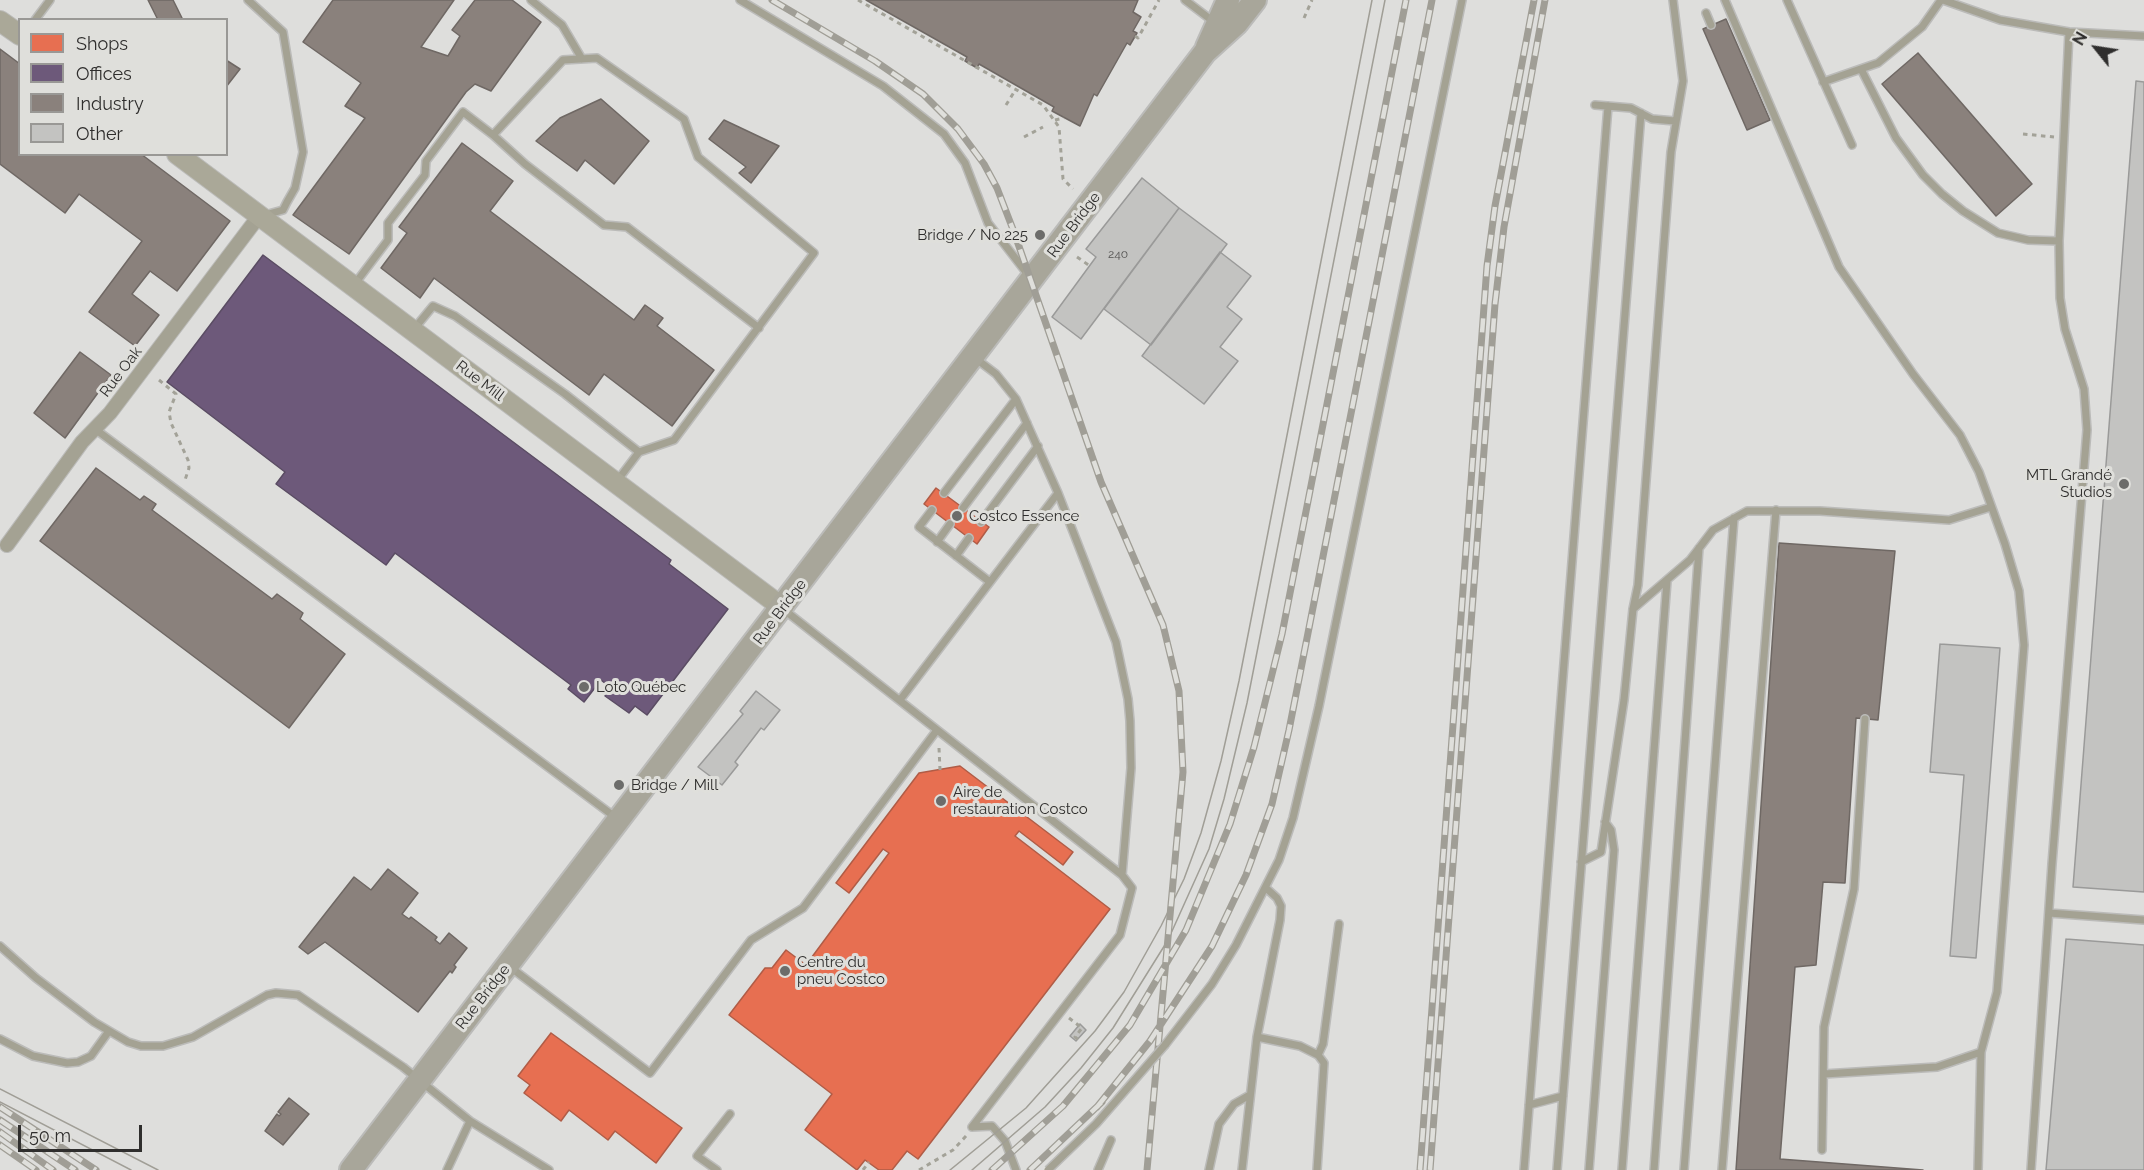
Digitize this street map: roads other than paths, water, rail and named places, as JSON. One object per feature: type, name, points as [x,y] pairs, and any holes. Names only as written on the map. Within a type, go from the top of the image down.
[{"type":"main road","name":"Rue Bridge","points":[[1222,28],[1228,0]]},
{"type":"main road","name":"Rue Bridge","points":[[351,1170],[783,608],[1222,28],[1255,0]]},
{"type":"street","points":[[0,21],[18,34]]},
{"type":"street","name":"Rue Mill","points":[[180,156],[783,608]]},
{"type":"street","name":"Rue Oak","points":[[7,545],[82,442],[110,413],[259,216]]},
{"type":"lane","points":[[36,18],[50,0]]},
{"type":"lane","points":[[248,0],[283,32],[303,152],[295,188],[283,210],[259,216]]},
{"type":"lane","points":[[531,0],[562,25],[582,59]]},
{"type":"lane","points":[[740,0],[883,86],[944,134],[965,163],[987,223],[1032,281]]},
{"type":"lane","points":[[1185,0],[1222,28]]},
{"type":"lane","points":[[1048,1170],[1096,1124],[1165,1045],[1224,965],[1266,888],[1287,840],[1307,763],[1462,0]]},
{"type":"lane","points":[[1581,862],[1601,852],[1624,700],[1633,609],[1638,585],[1675,121],[1683,81],[1673,0]]},
{"type":"lane","points":[[1725,0],[1839,267],[1913,374],[1960,435],[1979,472],[2019,591],[2024,645],[1997,992],[1981,1052],[1978,1170]]},
{"type":"lane","points":[[1787,0],[1852,145]]},
{"type":"lane","points":[[1823,82],[1878,63],[1922,27],[1942,0],[2000,20],[2069,32],[2144,36]]},
{"type":"lane","points":[[1706,13],[1711,26]]},
{"type":"lane","points":[[2031,1170],[2087,429],[2084,389],[2065,329],[2060,298],[2059,241],[2069,32]]},
{"type":"lane","points":[[493,135],[563,60],[597,58],[684,119],[698,157],[814,253],[675,441],[639,452],[615,483]]},
{"type":"lane","points":[[1861,69],[1896,138],[1923,175],[1942,194],[1962,211],[1998,232],[2028,240],[2059,241]]},
{"type":"lane","points":[[1595,105],[1631,108],[1652,119],[1675,121]]},
{"type":"lane","points":[[1524,1170],[1608,106]]},
{"type":"lane","points":[[353,286],[388,240],[388,223],[424,175],[426,161],[463,112],[525,164],[604,225],[627,227],[759,328]]},
{"type":"lane","points":[[1557,1170],[1641,113]]},
{"type":"lane","points":[[413,332],[432,306],[455,316],[565,394],[639,452]]},
{"type":"lane","points":[[974,357],[996,374],[1016,399],[1058,493],[1116,642],[1128,699],[1131,768],[1122,874]]},
{"type":"lane","points":[[944,493],[1016,399]]},
{"type":"lane","points":[[963,508],[1027,423]]},
{"type":"lane","points":[[95,429],[620,820]]},
{"type":"lane","points":[[981,522],[1038,446]]},
{"type":"lane","points":[[900,700],[1058,493]]},
{"type":"lane","points":[[1633,609],[1667,581],[1713,530],[1754,509],[1949,520],[1991,507]]},
{"type":"lane","points":[[932,510],[919,527],[990,582]]},
{"type":"lane","points":[[1722,1170],[1776,510]]},
{"type":"lane","points":[[1684,1170],[1734,518]]},
{"type":"lane","points":[[937,542],[950,524]]},
{"type":"lane","points":[[956,556],[969,538]]},
{"type":"lane","points":[[1654,1170],[1699,548]]},
{"type":"lane","points":[[1622,1170],[1667,581]]},
{"type":"lane","points":[[783,608],[1122,874],[1132,888],[1120,935],[972,1127],[992,1126],[1005,1141],[1016,1170]]},
{"type":"lane","points":[[1822,1150],[1824,1027],[1854,889],[1865,719]]},
{"type":"lane","points":[[508,965],[650,1073],[751,940],[803,908],[937,730]]},
{"type":"lane","points":[[1589,1170],[1614,850],[1611,830],[1605,822]]},
{"type":"lane","points":[[1242,1170],[1248,1096],[1280,920],[1281,906],[1277,897],[1266,888]]},
{"type":"lane","points":[[2049,912],[2144,920]]},
{"type":"lane","points":[[1318,1055],[1323,1044],[1340,924]]},
{"type":"lane","points":[[0,946],[36,978],[109,1031],[141,1046],[163,1046],[193,1037],[267,995],[298,994],[420,1080],[470,1121],[549,1170]]},
{"type":"lane","points":[[0,1039],[33,1056],[67,1063],[78,1062],[91,1056],[109,1031]]},
{"type":"lane","points":[[1257,1037],[1300,1046],[1318,1055],[1325,1070],[1317,1170]]},
{"type":"lane","points":[[1824,1074],[1936,1067],[1981,1052]]},
{"type":"lane","points":[[1209,1170],[1219,1125],[1234,1104],[1248,1096]]},
{"type":"lane","points":[[1530,1105],[1563,1096]]},
{"type":"lane","points":[[717,1170],[697,1156],[730,1114]]},
{"type":"lane","points":[[447,1170],[470,1121]]},
{"type":"lane","points":[[1098,1170],[1111,1140]]},
{"type":"tram line","points":[[950,1170],[1026,1108],[1095,1031],[1124,992],[1161,926],[1184,879],[1201,833],[1221,761],[1239,681],[1372,0]]},
{"type":"tram line","points":[[972,1170],[1045,1107],[1081,1068],[1113,1028],[1168,940],[1209,849],[1224,799],[1247,703],[1385,0]]},
{"type":"tram line","points":[[0,1089],[158,1170]]},
{"type":"tram line","points":[[0,1102],[131,1170]]},
{"type":"railway","points":[[772,0],[875,61],[923,94],[958,129],[984,164],[997,188],[1014,232],[1101,482],[1163,625],[1179,691],[1183,772],[1147,1170]]},
{"type":"railway","points":[[992,1170],[1063,1106],[1130,1025],[1186,930],[1230,824],[1254,747],[1282,634],[1406,0]]},
{"type":"railway","points":[[1097,1107],[1150,1041],[1212,946],[1246,875],[1272,804],[1289,730],[1432,0]]},
{"type":"railway","points":[[1420,1170],[1487,266],[1495,206],[1534,0]]},
{"type":"railway","points":[[1430,1170],[1495,304],[1504,227],[1545,0]]},
{"type":"railway","points":[[1030,1170],[1102,1102]]},
{"type":"railway","points":[[0,1107],[96,1170]]},
{"type":"railway","points":[[0,1120],[75,1170]]},
{"type":"railway","points":[[0,1132],[53,1170]]},
{"type":"railway","points":[[0,1145],[36,1170]]},
{"type":"place","name":"Bridge / No 225","points":[[1040,235]]},
{"type":"place","name":"MTL Grandé Studios","points":[[2124,484]]},
{"type":"place","name":"Costco Essence","points":[[957,516]]},
{"type":"place","name":"Loto Québec","points":[[584,687]]},
{"type":"place","name":"Bridge / Mill","points":[[619,785]]},
{"type":"place","name":"Aire de restauration Costco","points":[[941,801]]},
{"type":"place","name":"Centre du pneu Costco","points":[[785,971]]}]
